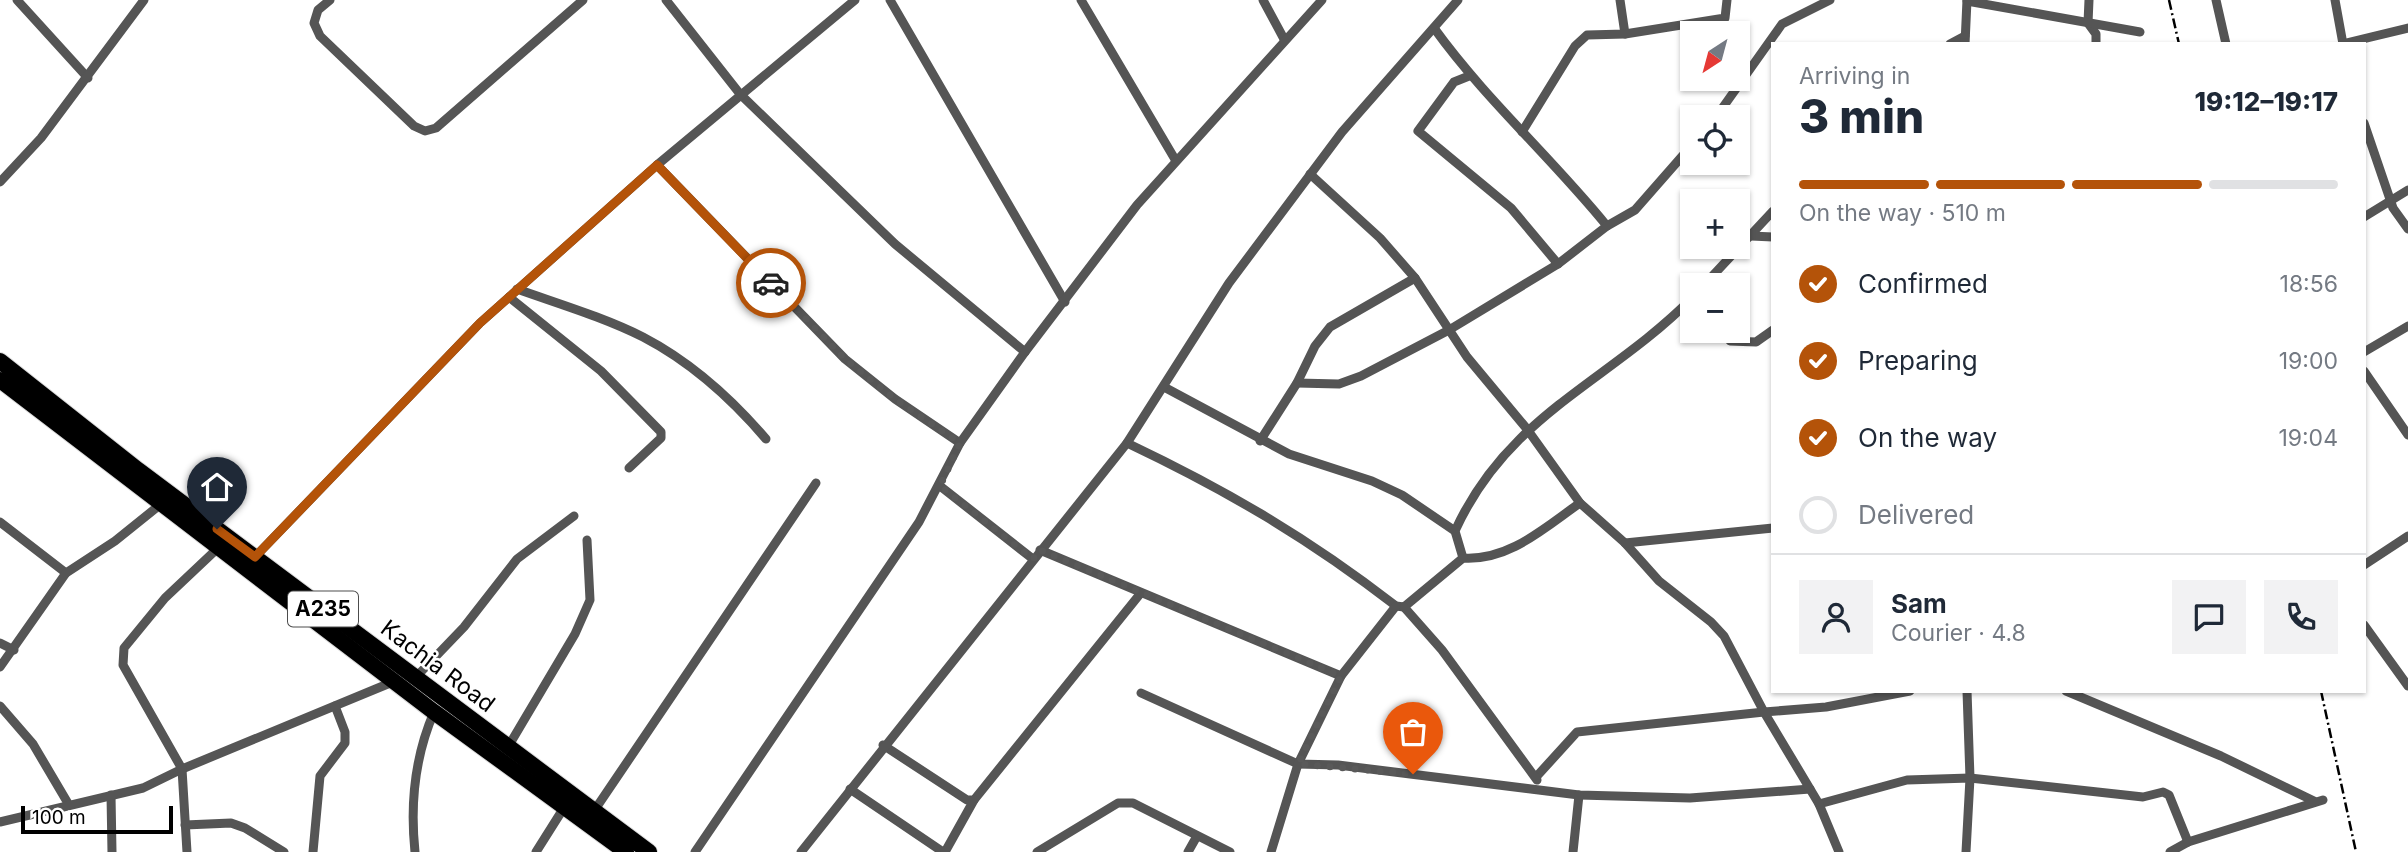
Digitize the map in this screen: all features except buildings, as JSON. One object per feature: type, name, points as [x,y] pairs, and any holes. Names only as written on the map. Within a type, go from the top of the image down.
[{"type":"highway","name":"Kachia Road","points":[[0,361],[255,557],[649,852]]},
{"type":"highway","name":"Kachia Road","points":[[0,380],[434,712],[626,852]]},
{"type":"street","points":[[17,0],[88,78]]},
{"type":"street","points":[[2,178],[41,138],[144,0]]},
{"type":"street","points":[[330,0],[318,10],[314,23],[320,37],[414,126],[425,131],[436,128],[583,0]]},
{"type":"street","points":[[666,0],[740,94],[895,244],[1025,352]]},
{"type":"street","points":[[255,557],[480,323],[657,165],[855,0]]},
{"type":"street","points":[[890,0],[1065,302]]},
{"type":"street","points":[[1081,0],[1176,160]]},
{"type":"street","points":[[1263,0],[1284,39]]},
{"type":"street","points":[[695,852],[822,669],[940,486],[960,443],[1025,352],[1137,205],[1322,0]]},
{"type":"street","points":[[801,852],[883,745],[1127,443],[1229,283],[1342,132],[1458,0]]},
{"type":"street","points":[[1620,0],[1625,34]]},
{"type":"street","points":[[1522,132],[1575,46],[1587,35],[1625,34],[1725,18],[1727,0]]},
{"type":"street","points":[[1725,105],[1782,24],[1829,0]]},
{"type":"street","points":[[2089,0],[2088,23],[2096,34],[2096,42]]},
{"type":"street","points":[[2216,0],[2226,42]]},
{"type":"street","points":[[2335,0],[2343,42]]},
{"type":"street","points":[[1965,40],[1967,1],[2140,32]]},
{"type":"street","points":[[1434,28],[1469,76],[1570,180],[1607,226]]},
{"type":"street","points":[[2351,42],[2408,28]]},
{"type":"street","points":[[1469,76],[1454,82],[1418,131],[1511,208],[1558,264]]},
{"type":"street","points":[[2366,129],[2391,202],[2408,229]]},
{"type":"street","points":[[1297,383],[1339,383],[1361,376],[1449,330],[1558,264],[1607,226],[1635,210],[1680,159]]},
{"type":"street","points":[[657,165],[845,359],[895,399],[960,443]]},
{"type":"street","points":[[1310,174],[1380,238],[1415,278],[1467,357],[1527,429],[1580,503],[1625,544],[1659,581],[1712,622],[1724,636],[1764,712],[1819,804],[1839,852]]},
{"type":"street","points":[[2366,216],[2408,190]]},
{"type":"street","points":[[1716,273],[1771,213]]},
{"type":"street","points":[[1751,236],[1771,237]]},
{"type":"street","points":[[1260,441],[1297,383],[1315,346],[1330,327],[1415,278]]},
{"type":"street","points":[[517,289],[642,337],[692,368],[737,405],[766,439]]},
{"type":"street","points":[[509,297],[601,371],[661,432],[656,446],[629,468]]},
{"type":"street","points":[[1455,531],[1483,479],[1527,429],[1680,308]]},
{"type":"street","points":[[2366,351],[2408,326]]},
{"type":"street","points":[[1750,342],[1756,342],[1771,331]]},
{"type":"street","points":[[2366,375],[2408,435]]},
{"type":"street","points":[[1164,387],[1260,441],[1289,454],[1372,481],[1402,495],[1455,531],[1463,558]]},
{"type":"street","points":[[1127,443],[1261,511],[1400,606],[1442,650],[1537,776],[1538,788]]},
{"type":"street","points":[[594,811],[816,482]]},
{"type":"street","points":[[940,486],[1033,559]]},
{"type":"street","points":[[1271,852],[1298,764],[1341,676],[1400,606],[1463,558],[1487,556],[1520,545],[1580,503]]},
{"type":"street","points":[[0,667],[66,573],[115,541],[161,504]]},
{"type":"street","points":[[416,677],[464,627],[516,559],[574,516]]},
{"type":"street","points":[[0,522],[66,573]]},
{"type":"street","points":[[1625,544],[1771,528]]},
{"type":"street","points":[[2366,564],[2408,536]]},
{"type":"street","points":[[508,747],[575,634],[590,600],[587,540]]},
{"type":"street","points":[[187,852],[181,769],[123,665],[122,656],[124,648],[165,598],[218,548]]},
{"type":"street","points":[[1040,550],[1341,676]]},
{"type":"street","points":[[850,789],[944,852],[974,800],[1140,594]]},
{"type":"street","points":[[2366,628],[2408,686]]},
{"type":"street","points":[[0,643],[14,650]]},
{"type":"street","points":[[0,822],[153,785],[181,769],[395,681]]},
{"type":"street","points":[[1141,693],[1298,764],[1538,788],[1579,795],[1690,798],[1810,789]]},
{"type":"street","points":[[1537,776],[1577,732],[1826,707],[1900,693]]},
{"type":"street","points":[[1966,852],[1970,778],[1967,693]]},
{"type":"street","points":[[2071,693],[2318,800],[2188,842],[2170,852]]},
{"type":"street","points":[[0,706],[33,744],[69,805]]},
{"type":"street","points":[[313,852],[320,776],[345,743],[335,706]]},
{"type":"street","points":[[415,852],[413,804],[418,762],[434,712]]},
{"type":"street","points":[[883,745],[968,800],[974,800]]},
{"type":"street","points":[[1819,804],[1907,780],[1970,778],[2143,797],[2163,792],[2169,795],[2188,842]]},
{"type":"street","points":[[111,795],[113,852]]},
{"type":"street","points":[[1573,852],[1579,795]]},
{"type":"street","points":[[1038,852],[1118,803],[1133,803],[1230,852]]},
{"type":"street","points":[[536,852],[565,806]]},
{"type":"street","points":[[185,825],[231,823],[246,828],[284,852]]},
{"type":"street","points":[[1188,852],[1197,836]]},
{"type":"railway","points":[[2169,0],[2179,42]]},
{"type":"railway","points":[[2321,693],[2356,852]]},
{"type":"way so far","points":[[771,283],[845,359],[895,399],[960,443],[940,486],[1033,559],[1040,550],[1341,676],[1298,764],[1338,765],[1413,774]]},
{"type":"route","points":[[217,529],[255,557],[480,323],[657,165],[771,283]]}]
